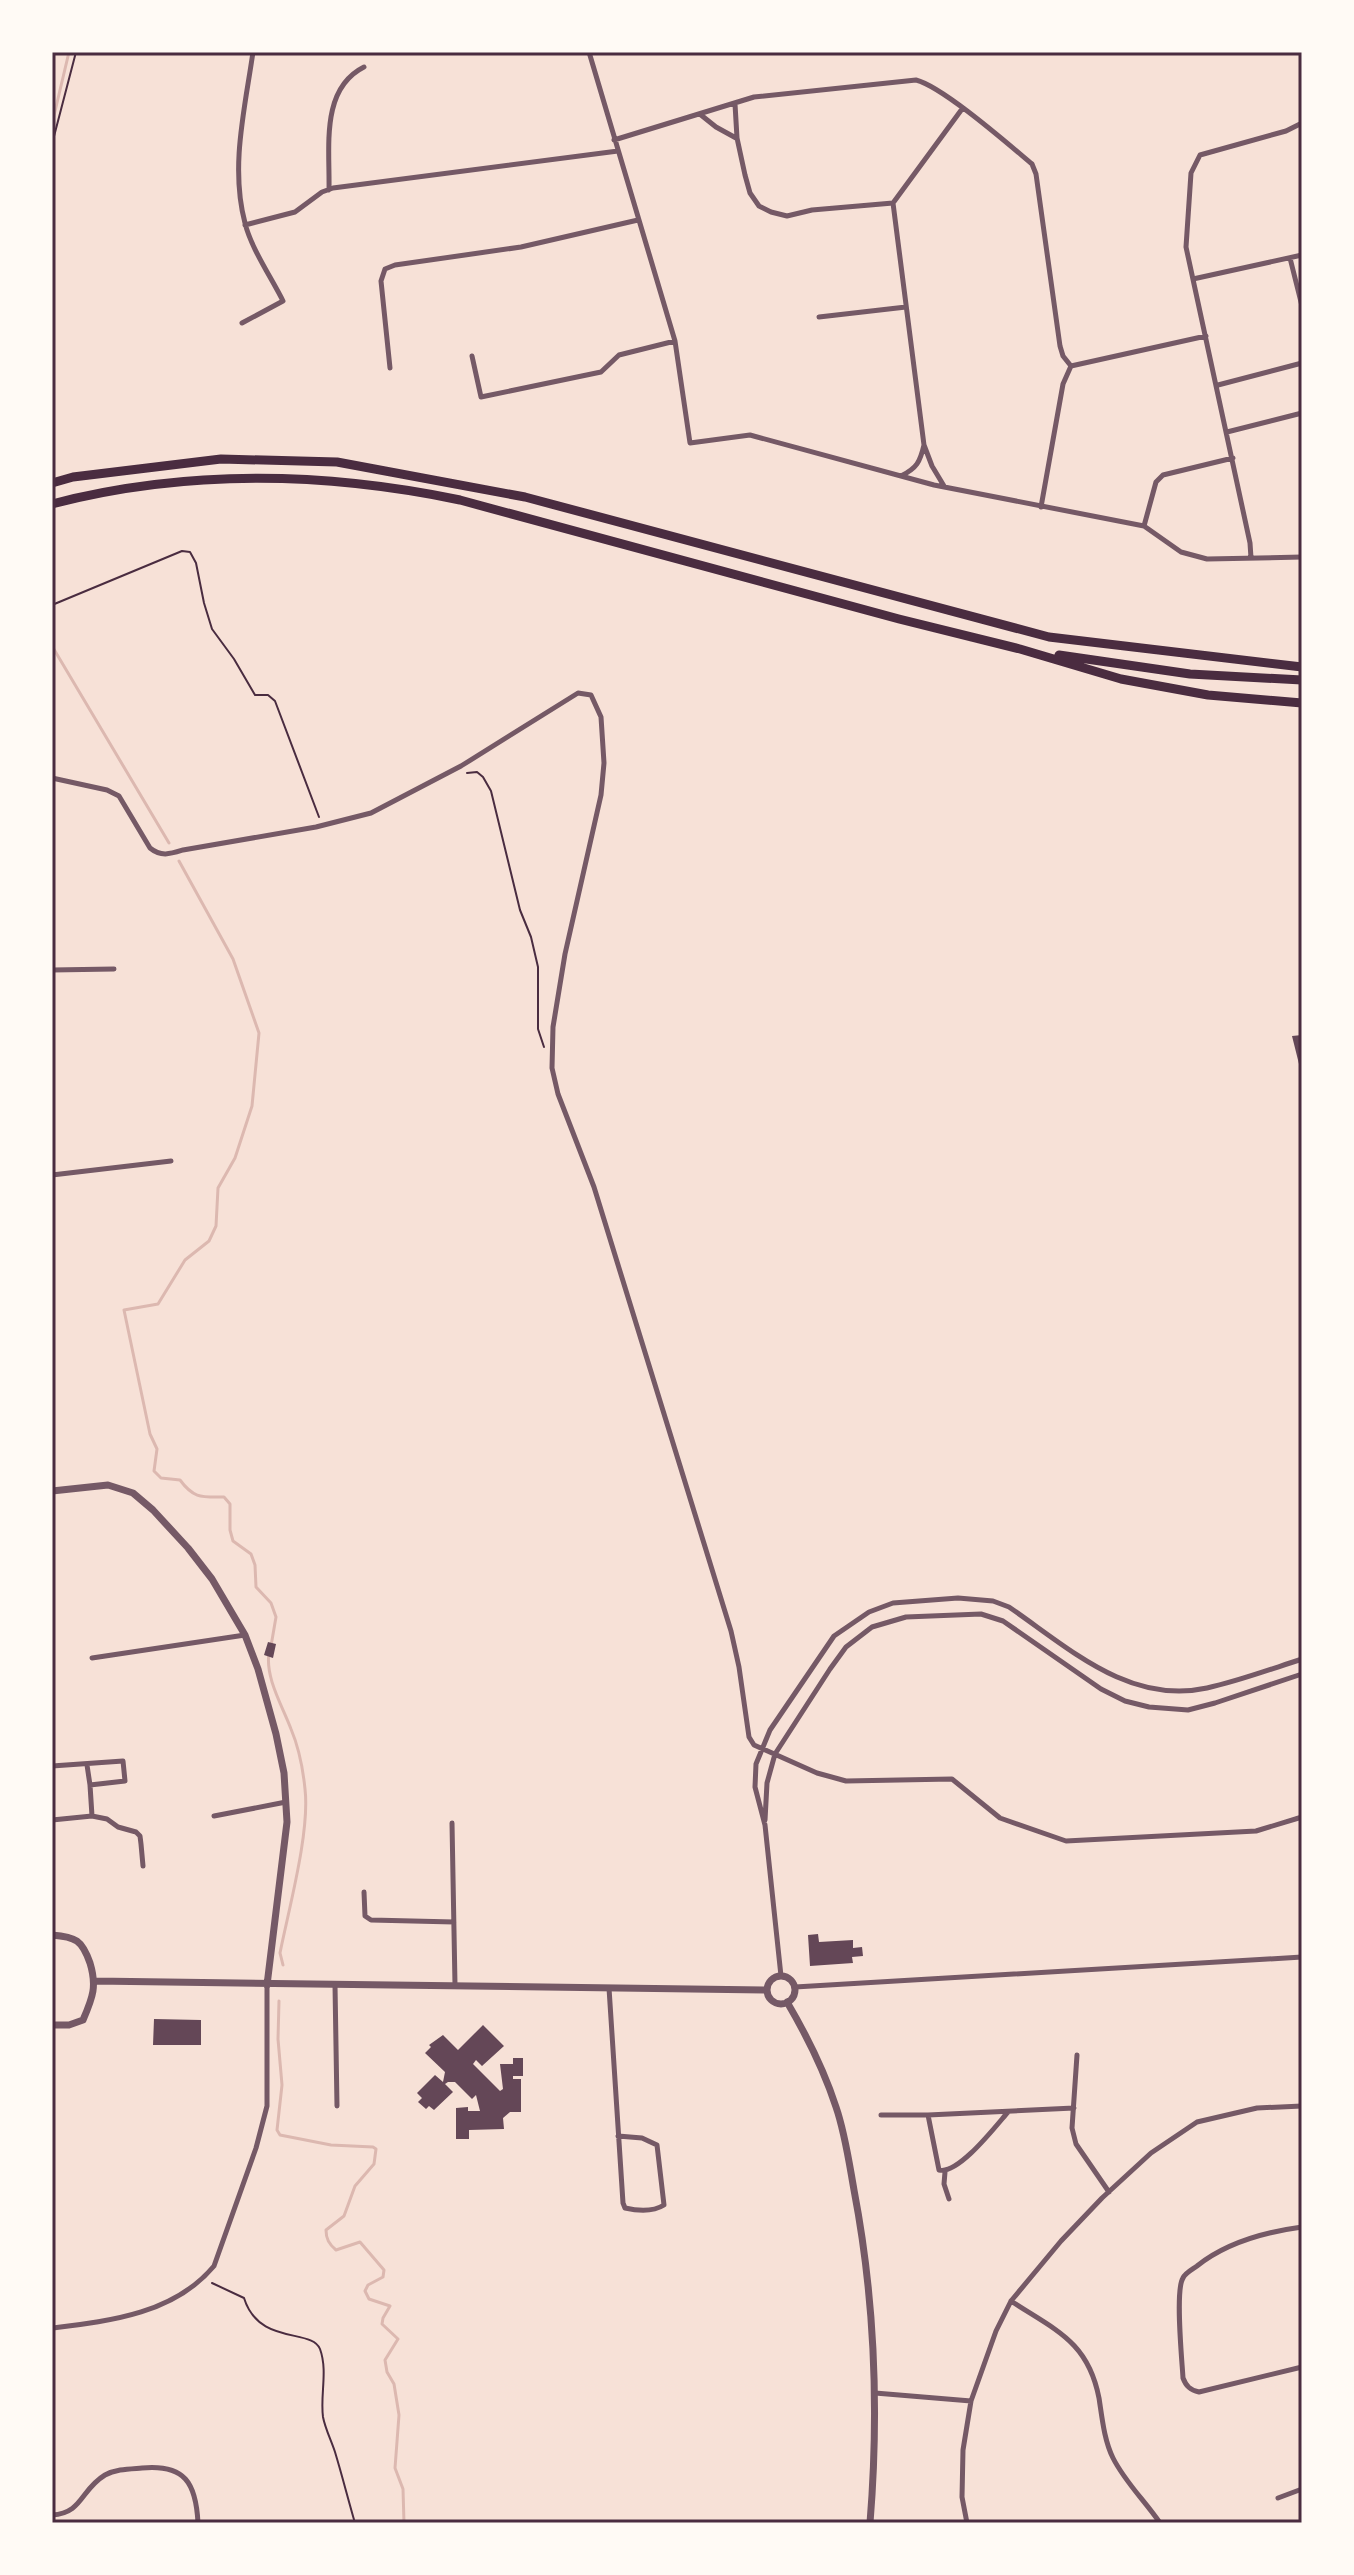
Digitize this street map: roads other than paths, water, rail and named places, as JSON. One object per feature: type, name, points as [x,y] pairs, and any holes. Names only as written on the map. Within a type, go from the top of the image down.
[{"type":"highway","points":[[52,483],[73,477],[221,459],[337,462],[525,497],[1049,637],[1302,667]]},
{"type":"highway","points":[[52,504],[118,490],[219,478],[319,479],[390,487],[460,500],[1020,649],[1121,679],[1208,695],[1302,703]]},
{"type":"highway","points":[[1020,649],[1190,674],[1302,680]]},
{"type":"street","points":[[242,323],[283,301],[245,225],[238,167],[253,52]]},
{"type":"street","points":[[589,52],[675,341],[690,443],[750,435],[944,487],[1144,526],[1181,552],[1207,559],[1302,557]]},
{"type":"street","points":[[329,190],[332,106],[344,81],[364,67]]},
{"type":"street","points":[[614,140],[754,97],[916,80],[926,83],[1032,164],[1036,174],[1060,346],[1071,366]]},
{"type":"street","points":[[735,104],[737,138],[750,193],[759,206],[787,216],[812,210],[893,203]]},
{"type":"street","points":[[944,487],[924,445],[893,203],[962,109]]},
{"type":"street","points":[[700,115],[737,138]]},
{"type":"street","points":[[1251,558],[1233,458],[1193,279],[1186,232],[1191,173],[1200,155],[1286,131],[1302,123]]},
{"type":"street","points":[[245,225],[295,212],[329,190],[618,151]]},
{"type":"street","points":[[390,368],[381,281],[385,269],[521,247],[638,220]]},
{"type":"street","points":[[1193,279],[1302,255]]},
{"type":"street","points":[[1290,258],[1302,306]]},
{"type":"street","points":[[819,317],[906,307]]},
{"type":"street","points":[[1071,366],[1206,336]]},
{"type":"street","points":[[472,356],[481,397],[601,372],[619,355],[675,341]]},
{"type":"street","points":[[1217,385],[1302,363]]},
{"type":"street","points":[[1041,507],[1063,384],[1071,366]]},
{"type":"street","points":[[1227,432],[1302,413]]},
{"type":"street","points":[[900,476],[920,462],[924,445]]},
{"type":"street","points":[[1144,526],[1156,482],[1163,475],[1233,458]]},
{"type":"street","points":[[52,778],[107,790],[119,796],[150,848],[156,853],[167,854],[371,813],[461,766],[578,693],[591,695],[601,717],[604,763],[599,804],[565,954],[551,1058],[558,1094],[594,1187],[731,1631],[749,1737],[754,1745],[817,1773],[846,1781],[952,1779],[1000,1818],[1066,1841],[1256,1831],[1302,1817]]},
{"type":"street","points":[[52,970],[114,969]]},
{"type":"street","points":[[52,1175],[171,1161]]},
{"type":"street","points":[[52,1491],[108,1485],[133,1493],[188,1548],[212,1579],[245,1635],[258,1669],[284,1773],[287,1822],[267,1985],[267,2106],[256,2148],[214,2266],[188,2291],[145,2311],[111,2320],[52,2328]]},
{"type":"street","points":[[781,1976],[765,1825],[755,1787],[756,1764],[760,1749],[777,1718],[834,1636],[869,1612],[893,1603],[958,1598],[993,1601],[1009,1607],[1107,1673],[1127,1683],[1167,1692],[1208,1688],[1302,1659]]},
{"type":"street","points":[[765,1825],[767,1783],[775,1754],[846,1647],[872,1627],[906,1617],[981,1614],[1003,1621],[1101,1689],[1125,1701],[1149,1707],[1188,1710],[1302,1674]]},
{"type":"street","points":[[92,1658],[245,1635]]},
{"type":"street","points":[[52,1766],[123,1761],[125,1781],[90,1785]]},
{"type":"street","points":[[87,1765],[92,1816]]},
{"type":"street","points":[[214,1816],[286,1802]]},
{"type":"street","points":[[52,1820],[92,1816],[107,1819],[140,1836],[143,1866]]},
{"type":"street","points":[[452,1823],[455,1986]]},
{"type":"street","points":[[364,1892],[365,1916],[371,1920],[454,1922]]},
{"type":"street","points":[[52,1935],[74,1939],[84,1947],[95,1981],[83,2020],[69,2025],[52,2025]]},
{"type":"street","points":[[795,1987],[1302,1957]]},
{"type":"street","points":[[781,1976],[790,1979],[795,1987],[792,1999],[782,2004],[771,2000],[767,1990],[771,1980],[781,1976]]},
{"type":"street","points":[[95,1981],[767,1990]]},
{"type":"street","points":[[335,1985],[337,2106]]},
{"type":"street","points":[[609,1988],[618,2136],[623,2203],[625,2208],[658,2209],[664,2205],[657,2145],[642,2138],[618,2136]]},
{"type":"street","points":[[787,2002],[824,2074],[837,2110],[850,2167],[874,2340],[870,2523]]},
{"type":"street","points":[[1077,2055],[1072,2128],[1076,2144],[1109,2192]]},
{"type":"street","points":[[967,2523],[962,2497],[963,2450],[971,2401],[996,2331],[1011,2301],[1061,2241],[1109,2192],[1151,2153],[1197,2122],[1257,2108],[1302,2106]]},
{"type":"street","points":[[881,2115],[1074,2108]]},
{"type":"street","points":[[928,2115],[939,2170],[945,2172],[953,2169],[1008,2112]]},
{"type":"street","points":[[945,2172],[944,2184],[949,2199]]},
{"type":"street","points":[[1302,2227],[1236,2242],[1202,2262],[1183,2277],[1180,2300],[1183,2378],[1186,2386],[1193,2391],[1302,2367]]},
{"type":"street","points":[[1011,2301],[1067,2337],[1083,2354],[1093,2373],[1111,2456],[1160,2523]]},
{"type":"street","points":[[874,2393],[971,2401]]},
{"type":"street","points":[[52,2515],[71,2511],[95,2482],[108,2473],[157,2467],[179,2472],[189,2481],[196,2496],[198,2523]]},
{"type":"street","points":[[1278,2498],[1302,2489]]},
{"type":"waterway","points":[[52,124],[69,52]]},
{"type":"waterway","points":[[52,646],[169,843]]},
{"type":"waterway","points":[[179,861],[233,959],[259,1033],[252,1106],[235,1158],[218,1188],[216,1226],[209,1241],[185,1260],[158,1304],[124,1310],[150,1434],[157,1449],[154,1471],[161,1478],[180,1480],[194,1494],[224,1497],[230,1504],[233,1541],[251,1554],[256,1587],[271,1603],[276,1617],[271,1646]]},
{"type":"waterway","points":[[269,1653],[272,1682],[302,1766],[306,1807],[302,1848],[280,1953],[283,1965]]},
{"type":"waterway","points":[[279,2001],[282,2085],[277,2130],[280,2135],[331,2145],[376,2149],[374,2164],[355,2186],[344,2216],[326,2233],[336,2250],[360,2242],[384,2270],[383,2277],[368,2285],[365,2291],[369,2299],[390,2306],[382,2324],[398,2339],[385,2360],[394,2384],[399,2415],[395,2468],[403,2489],[404,2523]]}]
